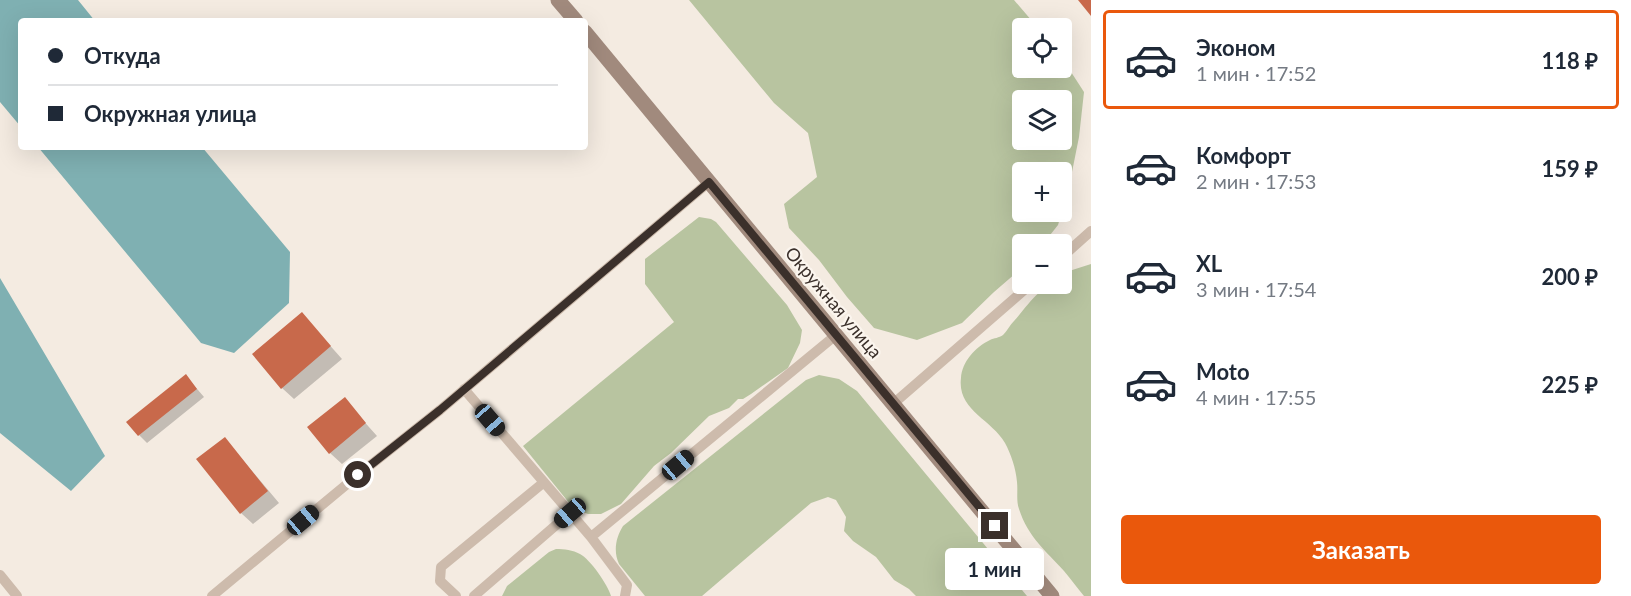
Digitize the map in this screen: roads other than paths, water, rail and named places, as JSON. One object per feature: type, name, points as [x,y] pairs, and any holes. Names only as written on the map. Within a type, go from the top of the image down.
[{"type":"main road","points":[[558,0],[573,18]]},
{"type":"main road","name":"Окружная улица","points":[[588,36],[1052,596]]},
{"type":"lane","points":[[212,596],[464,389],[709,182]]},
{"type":"lane","points":[[1072,248],[1091,231]]},
{"type":"lane","points":[[893,404],[1020,294]]},
{"type":"lane","points":[[591,537],[836,335]]},
{"type":"lane","points":[[464,389],[591,537],[627,585],[625,596]]},
{"type":"lane","points":[[456,596],[440,581],[441,567],[543,483]]},
{"type":"lane","points":[[474,596],[570,513]]},
{"type":"lane","points":[[0,575],[17,596]]},
{"type":"water","points":[[0,0],[78,0],[93,18],[18,18],[18,123],[0,102]]},
{"type":"water","points":[[40,150],[205,150],[290,252],[289,303],[234,353],[201,343]]},
{"type":"water","points":[[0,278],[105,456],[71,491],[0,433]]}]
